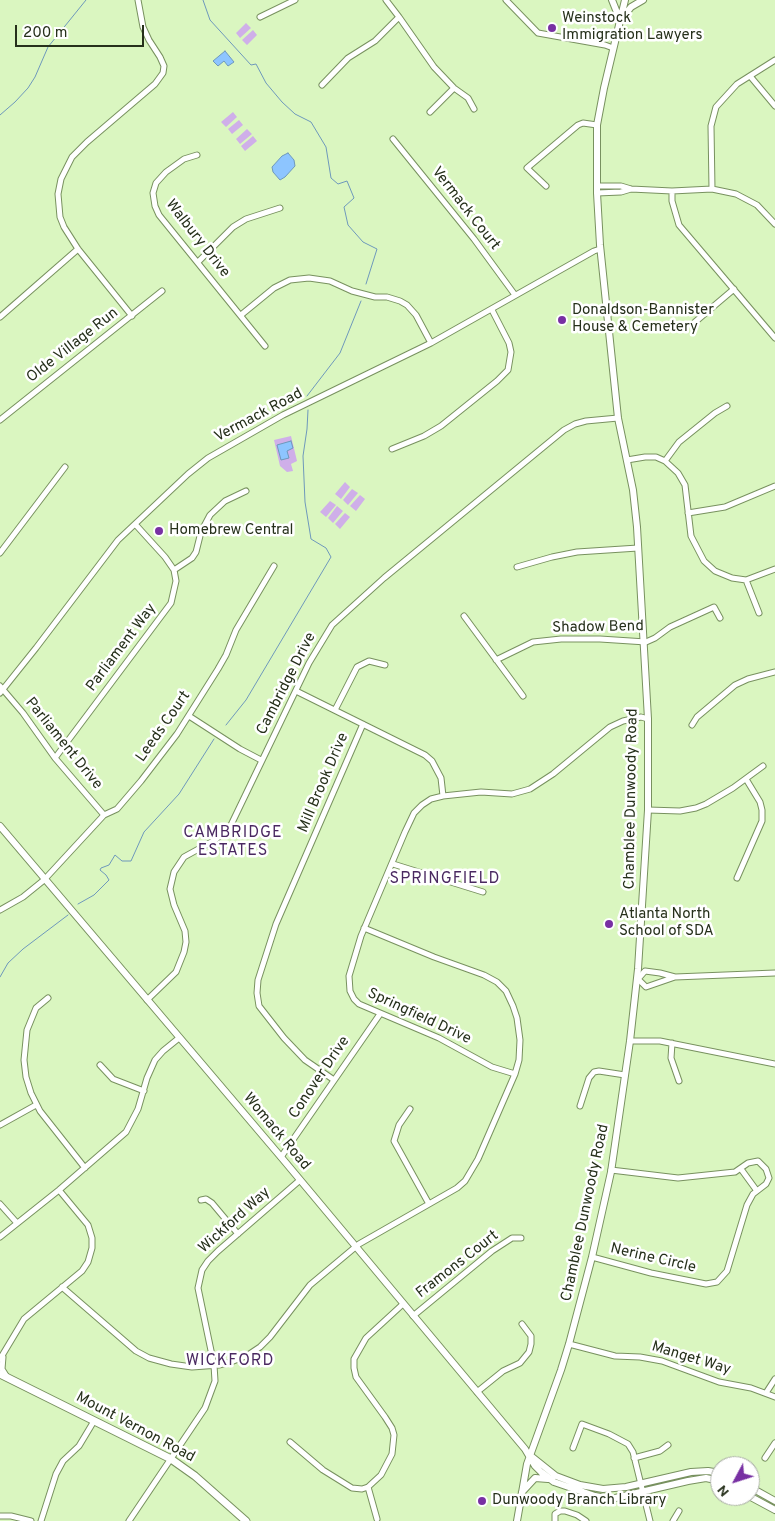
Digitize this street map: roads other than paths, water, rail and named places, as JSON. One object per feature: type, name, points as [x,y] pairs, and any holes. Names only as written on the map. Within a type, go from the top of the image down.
[{"type":"main road","name":"Mount Vernon Road","points":[[4,1376],[172,1457],[246,1521]]},
{"type":"street","points":[[132,316],[78,249],[60,217],[58,194],[61,179],[72,157],[86,142],[155,84],[163,73],[164,66],[143,27],[138,0]]},
{"type":"street","points":[[260,17],[295,0]]},
{"type":"street","points":[[386,0],[434,67],[454,88],[468,98],[474,109]]},
{"type":"street","points":[[506,0],[538,33],[605,44],[613,48],[625,0]]},
{"type":"street","points":[[612,0],[621,21]]},
{"type":"street","points":[[621,21],[631,7],[643,0]]},
{"type":"street","points":[[322,85],[348,58],[375,41],[400,17]]},
{"type":"street","name":"Chamblee Dunwoody Road","points":[[516,1521],[530,1456],[561,1370],[592,1257],[611,1170],[626,1075],[638,978],[648,810],[648,719],[634,500],[618,418],[600,250],[597,189],[597,125],[613,48]]},
{"type":"street","points":[[712,189],[710,126],[716,107],[737,84],[775,60]]},
{"type":"street","points":[[750,76],[775,106]]},
{"type":"street","points":[[430,112],[454,88]]},
{"type":"street","points":[[546,186],[527,168],[578,125],[583,123],[597,125]]},
{"type":"street","name":"Vermack Court","points":[[393,139],[474,239],[514,296]]},
{"type":"street","name":"Walbury Drive","points":[[197,155],[184,158],[166,172],[156,183],[153,193],[155,206],[159,214],[265,346]]},
{"type":"street","points":[[597,189],[621,192],[631,189],[672,191],[712,189],[736,194],[746,199],[757,206],[775,224]]},
{"type":"street","points":[[672,191],[672,201],[679,225],[775,338]]},
{"type":"street","points":[[198,262],[233,228],[246,219],[280,208]]},
{"type":"street","points":[[0,317],[78,249]]},
{"type":"street","name":"Vermack Road","points":[[1,689],[36,648],[118,540],[189,473],[223,448],[283,415],[431,343],[594,251],[600,250]]},
{"type":"street","points":[[241,315],[274,288],[290,280],[309,278],[330,282],[352,291],[375,297],[387,297],[400,301],[407,305],[416,315],[431,343]]},
{"type":"street","points":[[695,322],[734,289]]},
{"type":"street","name":"Olde Village Run","points":[[0,420],[162,291]]},
{"type":"street","points":[[392,448],[424,436],[441,426],[508,370],[511,352],[492,310]]},
{"type":"street","points":[[665,461],[679,442],[715,412],[727,406]]},
{"type":"street","name":"Cambridge Drive","points":[[147,1000],[176,972],[184,952],[186,942],[185,931],[174,905],[170,889],[174,872],[184,857],[215,840],[230,827],[308,663],[332,625],[378,584],[564,430],[586,421],[618,418]]},
{"type":"street","points":[[627,460],[656,457],[665,461],[678,473],[685,485],[692,536],[704,561],[715,571],[732,578],[746,580],[775,569]]},
{"type":"street","points":[[0,553],[65,467]]},
{"type":"street","points":[[688,514],[725,507],[775,486]]},
{"type":"street","points":[[135,524],[165,557],[174,570],[192,558],[196,552],[201,532],[210,515],[225,501],[246,491]]},
{"type":"street","points":[[517,567],[577,552],[638,548]]},
{"type":"street","name":"Leeds Court","points":[[0,910],[23,897],[45,880],[104,814],[117,810],[141,782],[177,734],[226,655],[236,630],[274,566]]},
{"type":"street","name":"Parliament Way","points":[[55,758],[168,608],[176,581],[174,570]]},
{"type":"street","points":[[746,580],[759,613]]},
{"type":"street","name":"Shadow Bend","points":[[496,660],[533,642],[561,639],[646,642],[670,627],[714,607],[720,618]]},
{"type":"street","points":[[464,616],[524,696]]},
{"type":"street","points":[[335,710],[357,668],[369,661],[386,665]]},
{"type":"street","points":[[692,725],[697,717],[735,685],[748,679],[775,672]]},
{"type":"street","name":"Parliament Drive","points":[[1,689],[23,713],[55,758],[104,814]]},
{"type":"street","points":[[296,691],[425,755],[432,761],[441,778],[443,796]]},
{"type":"street","points":[[188,716],[261,760]]},
{"type":"street","name":"Springfield Drive","points":[[515,1074],[492,1066],[438,1038],[380,1014],[354,999],[350,991],[349,976],[364,928],[414,813],[422,805],[431,799],[443,796],[480,792],[512,794],[530,789],[553,774],[610,728],[622,721],[641,717],[648,719]]},
{"type":"street","name":"Mill Brook Drive","points":[[334,1080],[305,1060],[284,1038],[259,1006],[258,980],[276,924],[364,724]]},
{"type":"street","points":[[648,810],[680,812],[696,808],[706,804],[746,779],[763,766]]},
{"type":"street","points":[[737,878],[762,821],[760,802],[746,779]]},
{"type":"street","name":"Womack Road","points":[[0,826],[281,1157],[530,1456]]},
{"type":"street","points":[[392,864],[483,892]]},
{"type":"street","points":[[62,1287],[136,1351],[149,1358],[171,1364],[192,1366],[214,1365],[240,1359],[260,1347],[270,1337],[310,1284],[355,1247],[457,1188],[471,1173],[515,1074],[519,1060],[520,1040],[517,1018],[506,991],[497,982],[484,974],[434,957],[364,928]]},
{"type":"street","points":[[675,977],[645,971],[638,978],[646,987],[675,977],[775,973]]},
{"type":"street","points":[[48,998],[36,1008],[27,1030],[25,1042],[26,1077],[36,1105],[85,1168]]},
{"type":"street","name":"Conover Drive","points":[[281,1157],[380,1014]]},
{"type":"street","points":[[0,1237],[59,1190],[126,1132],[136,1115],[155,1060],[179,1038]]},
{"type":"street","points":[[630,1041],[654,1040],[775,1064]]},
{"type":"street","points":[[672,1043],[671,1058],[679,1081]]},
{"type":"street","points":[[100,1065],[113,1079],[144,1091]]},
{"type":"street","points":[[580,1106],[594,1072],[626,1075]]},
{"type":"street","points":[[0,1125],[36,1105]]},
{"type":"street","points":[[410,1108],[399,1125],[394,1141],[429,1204]]},
{"type":"street","name":"Nerine Circle","points":[[592,1257],[651,1273],[706,1284],[717,1282],[727,1271],[747,1205],[753,1194],[768,1181],[769,1174],[758,1161],[748,1163],[735,1172],[678,1178],[611,1170]]},
{"type":"street","points":[[741,1169],[757,1191]]},
{"type":"street","name":"Wickford Way","points":[[129,1521],[205,1408],[215,1381],[214,1365],[198,1288],[200,1278],[208,1261],[300,1180]]},
{"type":"street","points":[[4,1376],[2,1358],[24,1319],[82,1271],[88,1262],[92,1248],[92,1238],[88,1225],[59,1190]]},
{"type":"street","points":[[201,1200],[206,1199],[212,1203],[238,1234]]},
{"type":"street","points":[[0,1204],[17,1223]]},
{"type":"street","name":"Framons Court","points":[[413,1316],[492,1251],[512,1238],[521,1238]]},
{"type":"street","points":[[290,1442],[322,1470],[352,1488],[362,1489],[375,1482],[387,1466],[392,1454],[394,1435],[386,1417],[356,1377],[354,1358],[366,1338],[403,1304]]},
{"type":"street","points":[[478,1392],[503,1371],[520,1363],[529,1352],[531,1336],[522,1324]]},
{"type":"street","name":"Manget Way","points":[[569,1344],[615,1356],[662,1361],[719,1382],[751,1388],[775,1397]]},
{"type":"street","points":[[766,1393],[775,1379]]},
{"type":"street","points":[[41,1521],[56,1474],[64,1461],[79,1446],[94,1421]]},
{"type":"street","points":[[572,1448],[582,1424],[624,1441],[630,1448],[634,1458],[650,1521]]},
{"type":"street","points":[[765,1458],[775,1443]]},
{"type":"street","points":[[634,1458],[660,1452],[668,1445]]},
{"type":"street","points":[[530,1456],[535,1466],[550,1480]]},
{"type":"street","points":[[530,1456],[556,1476],[580,1485],[603,1489],[626,1487],[691,1472],[710,1472]]},
{"type":"street","points":[[521,1494],[535,1478],[550,1480],[580,1491],[611,1499],[688,1481],[710,1479]]},
{"type":"street","points":[[368,1487],[377,1519]]},
{"type":"street","points":[[760,1493],[775,1501]]},
{"type":"street","points":[[760,1502],[775,1510]]},
{"type":"street","points":[[555,1521],[555,1514],[560,1511],[566,1511],[586,1521]]},
{"type":"street","points":[[673,1521],[679,1511]]},
{"type":"street","points":[[0,1516],[12,1516],[31,1521]]},
{"type":"water","points":[[225,51],[234,62],[228,66],[224,61],[218,66],[213,61]]},
{"type":"water","points":[[288,153],[294,160],[295,166],[280,180],[273,172],[272,167],[282,156]]},
{"type":"water","points":[[291,441],[293,448],[287,451],[289,458],[281,460],[277,445]]},
{"type":"waterway","points":[[0,115],[28,88],[48,47],[86,0]]},
{"type":"waterway","points":[[203,0],[210,20],[251,65],[256,64],[266,83],[282,102],[295,114],[311,122],[326,147],[331,178],[338,184],[347,181],[354,198],[344,207],[348,225],[363,242],[377,249],[366,284]]},
{"type":"waterway","points":[[307,396],[340,353],[361,301]]},
{"type":"waterway","points":[[226,725],[246,700],[331,557],[326,548],[311,539],[305,502],[303,456],[308,410]]},
{"type":"waterway","points":[[78,904],[94,895],[109,880],[100,870],[109,865],[115,855],[122,861],[131,861],[144,832],[179,794],[214,739]]},
{"type":"waterway","points":[[0,977],[8,963],[23,949],[68,915]]},
{"type":"place","name":"Weinstock Immigration Lawyers","points":[[552,28]]},
{"type":"place","name":"Donaldson-Bannister House & Cemetery","points":[[562,320]]},
{"type":"place","name":"Homebrew Central","points":[[159,531]]},
{"type":"place","name":"Atlanta North School of SDA","points":[[609,924]]},
{"type":"place","name":"Dunwoody Branch Library","points":[[482,1501]]},
{"type":"district","name":"CAMBRIDGE ESTATES","points":[[233,843]]},
{"type":"district","name":"SPRINGFIELD","points":[[445,880]]},
{"type":"district","name":"WICKFORD","points":[[230,1362]]}]
